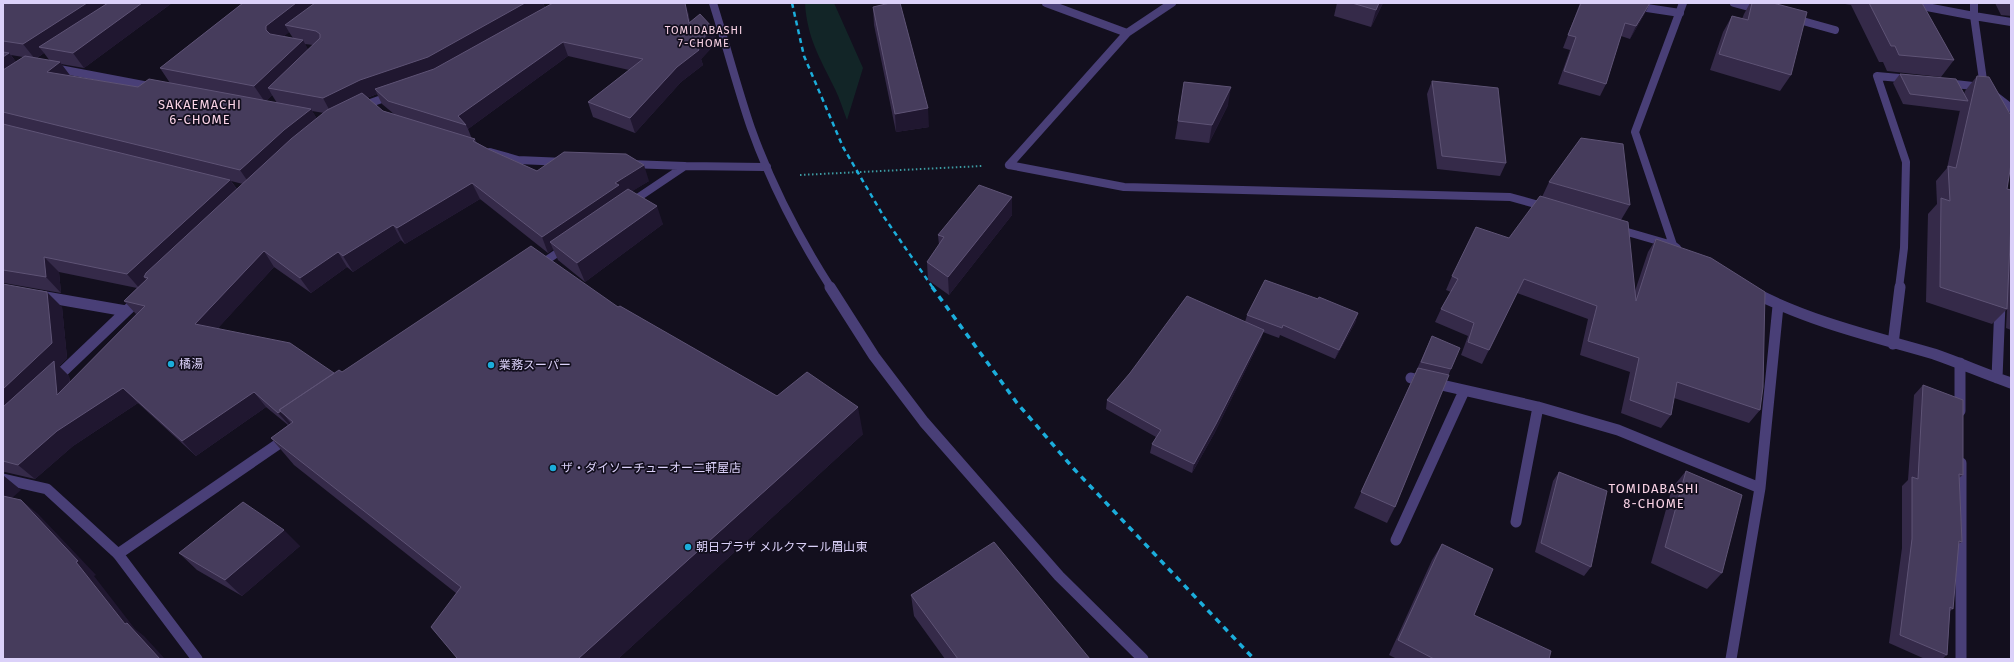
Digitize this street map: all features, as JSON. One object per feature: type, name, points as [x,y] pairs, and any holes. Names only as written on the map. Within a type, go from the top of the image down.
[{"type":"street","points":[[713,3],[752,128],[773,182],[814,262],[874,356],[924,422],[1059,576],[1143,659]]},
{"type":"street","points":[[1046,3],[1127,33]]},
{"type":"street","points":[[1009,165],[1127,33],[1172,3]]},
{"type":"street","points":[[1614,3],[1680,13]]},
{"type":"street","points":[[1673,245],[1635,132],[1683,3]]},
{"type":"street","points":[[1734,3],[1765,11]]},
{"type":"street","points":[[1906,3],[2011,22]]},
{"type":"street","points":[[1974,3],[1974,16],[1984,87]]},
{"type":"street","points":[[1781,15],[1835,30]]},
{"type":"street","points":[[44,66],[159,88]]},
{"type":"street","points":[[1894,344],[1904,248],[1906,162],[1877,76],[1923,81]]},
{"type":"street","points":[[1938,82],[1984,87],[2011,108]]},
{"type":"street","points":[[353,110],[401,92]]},
{"type":"street","points":[[371,102],[382,112]]},
{"type":"street","points":[[482,149],[518,160],[573,162]]},
{"type":"street","points":[[621,164],[767,168]]},
{"type":"street","points":[[1009,165],[1124,187],[1510,196],[1554,210]]},
{"type":"street","points":[[619,211],[684,166]]},
{"type":"street","points":[[1606,225],[1673,245],[1686,253]]},
{"type":"street","points":[[526,274],[572,242]]},
{"type":"street","points":[[1745,287],[1778,306],[1894,344],[1960,363],[2011,383]]},
{"type":"street","points":[[48,386],[149,290]]},
{"type":"street","points":[[1997,378],[2001,291]]},
{"type":"street","points":[[34,295],[126,311]]},
{"type":"street","points":[[1731,659],[1760,488],[1778,306]]},
{"type":"street","points":[[1960,363],[1960,425]]},
{"type":"street","points":[[1411,378],[1538,407],[1618,430],[1760,488]]},
{"type":"street","points":[[1396,540],[1464,391]]},
{"type":"street","points":[[1516,522],[1538,407]]},
{"type":"street","points":[[118,554],[296,432]]},
{"type":"street","points":[[1961,449],[1961,659]]},
{"type":"street","points":[[3,480],[47,489],[118,554],[197,659]]},
{"type":"path","points":[[773,182],[807,174],[1009,165]]},
{"type":"green space","points":[[805,3],[834,3],[863,68],[847,120],[837,93],[811,37],[808,27]]},
{"type":"building","points":[[3,3],[87,3],[23,44],[3,41]]},
{"type":"building","points":[[108,3],[142,3],[73,53],[39,47]]},
{"type":"building","points":[[243,3],[296,3],[266,26],[266,30],[270,34],[303,40],[254,86],[160,68]]},
{"type":"building","points":[[315,3],[525,3],[428,57],[360,80],[323,98],[268,88],[320,38],[320,34],[316,31],[285,25]]},
{"type":"building","points":[[553,3],[685,3],[689,23],[700,14],[713,28],[697,45],[699,50],[677,67],[630,118],[588,102],[643,59],[563,42],[458,116],[466,125],[388,101],[375,89],[434,69]]},
{"type":"building","points":[[890,3],[900,3],[928,108],[895,114],[873,7]]},
{"type":"building","points":[[1352,3],[1379,3],[1376,10]]},
{"type":"building","points":[[1581,3],[1650,3],[1636,26],[1625,23],[1606,84],[1564,71],[1576,37],[1568,35]]},
{"type":"building","points":[[1752,3],[1773,3],[1807,12],[1791,75],[1719,54],[1732,16],[1748,20]]},
{"type":"building","points":[[1869,3],[1922,3],[1954,60],[1899,55],[1895,46],[1891,46]]},
{"type":"building","points":[[3,52],[9,53],[3,57]]},
{"type":"building","points":[[25,56],[60,62],[47,72],[138,87],[149,79],[311,109],[284,130],[240,170],[3,112],[3,70]]},
{"type":"building","points":[[1900,74],[1956,79],[1968,101],[1910,94]]},
{"type":"building","points":[[1977,76],[1989,77],[2011,114],[2011,164],[2007,189],[2011,190],[2011,222],[2007,309],[1940,287],[1941,198],[1950,201],[1948,166],[1956,168]]},
{"type":"building","points":[[1432,81],[1498,88],[1506,163],[1442,156]]},
{"type":"building","points":[[1184,82],[1231,87],[1212,125],[1178,121]]},
{"type":"building","points":[[362,93],[383,111],[475,139],[473,141],[488,149],[537,171],[564,152],[626,154],[644,165],[615,183],[619,185],[542,237],[472,183],[397,228],[393,225],[343,256],[338,252],[300,278],[264,251],[195,324],[290,343],[334,373],[279,410],[281,411],[278,413],[254,392],[182,441],[123,388],[57,431],[18,465],[3,461],[3,407],[54,361],[57,395],[145,306],[124,301],[148,278],[144,277],[146,273],[291,139],[327,110]]},
{"type":"building","points":[[3,124],[230,180],[127,274],[44,257],[46,277],[3,270]]},
{"type":"building","points":[[1581,138],[1623,144],[1630,205],[1549,182]]},
{"type":"building","points":[[979,185],[1012,197],[948,277],[927,262],[944,237],[938,235]]},
{"type":"building","points":[[628,189],[657,206],[577,263],[550,242]]},
{"type":"building","points":[[1540,196],[1628,222],[1636,301],[1656,239],[1711,258],[1765,292],[1763,387],[1760,410],[1677,382],[1671,415],[1630,400],[1639,358],[1588,341],[1597,306],[1524,279],[1489,350],[1468,342],[1474,323],[1441,309],[1458,279],[1452,276],[1476,227],[1509,238]]},
{"type":"building","points":[[531,246],[618,307],[620,306],[777,396],[807,372],[858,407],[578,659],[455,659],[457,658],[431,627],[461,587],[271,438],[293,422],[279,410],[339,370],[342,372]]},
{"type":"building","points":[[1265,280],[1318,299],[1319,297],[1358,313],[1339,350],[1283,325],[1282,328],[1247,315]]},
{"type":"building","points":[[3,284],[47,292],[52,343],[3,389]]},
{"type":"building","points":[[1187,296],[1264,330],[1194,464],[1152,444],[1161,430],[1107,400],[1130,373]]},
{"type":"building","points":[[1432,336],[1460,348],[1451,369],[1421,362]]},
{"type":"building","points":[[1418,368],[1449,375],[1395,507],[1361,492]]},
{"type":"building","points":[[1923,385],[1963,400],[1963,475],[1959,474],[1962,542],[1959,541],[1953,609],[1950,607],[1947,655],[1900,635],[1912,539],[1912,477],[1918,479]]},
{"type":"building","points":[[1686,471],[1742,495],[1722,573],[1665,547]]},
{"type":"building","points":[[1559,472],[1607,491],[1591,567],[1541,543]]},
{"type":"building","points":[[3,496],[21,500],[78,561],[76,562],[125,624],[127,623],[160,659],[3,659]]},
{"type":"building","points":[[243,502],[284,530],[225,580],[179,553]]},
{"type":"building","points":[[994,542],[1090,659],[958,659],[911,595]]},
{"type":"building","points":[[1442,544],[1493,569],[1474,615],[1551,651],[1549,659],[1434,659],[1398,640]]},
{"type":"railway","points":[[792,3],[804,56],[843,147],[884,217],[933,288]]},
{"type":"railway","points":[[932,287],[1017,403],[1074,469],[1254,659]]},
{"type":"place","name":"橘湯","points":[[171,364]]},
{"type":"place","name":"業務スーパー","points":[[491,365]]},
{"type":"place","name":"ザ・ダイソーチューオー二軒屋店","points":[[553,468]]},
{"type":"place","name":"朝日プラザ メルクマール眉山東","points":[[688,547]]},
{"type":"district","name":"TOMIDABASHI 7-CHOME","points":[[704,36]]},
{"type":"district","name":"SAKAEMACHI 6-CHOME","points":[[200,112]]},
{"type":"district","name":"TOMIDABASHI 8-CHOME","points":[[1654,496]]}]
